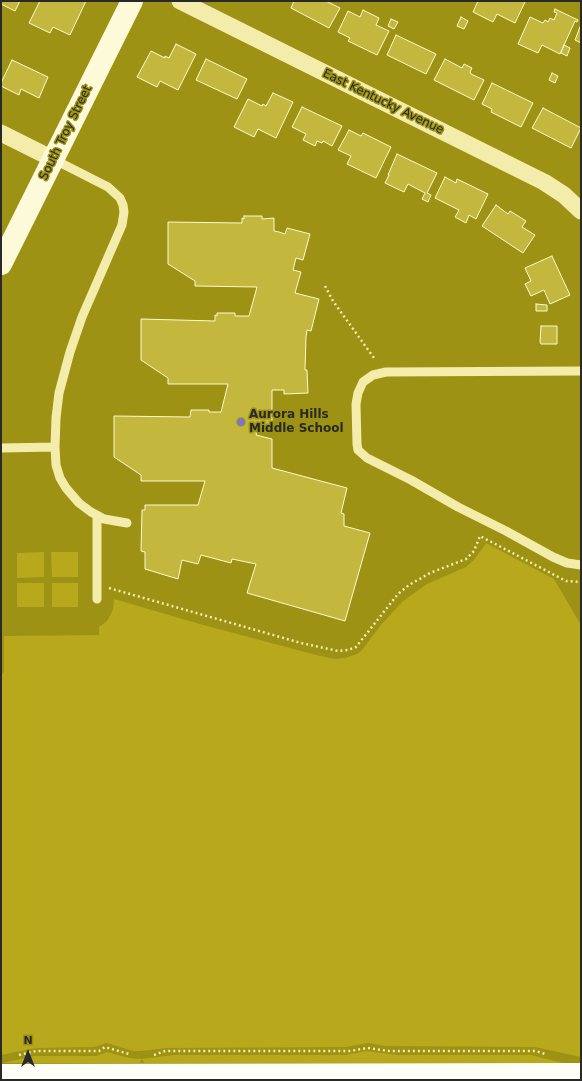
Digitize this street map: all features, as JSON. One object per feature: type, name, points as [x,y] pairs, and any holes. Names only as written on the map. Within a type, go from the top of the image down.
[{"type":"main road","points":[[1,1075],[581,1074]]},
{"type":"street","name":"South Troy Street","points":[[1,264],[132,1]]},
{"type":"street","name":"East Kentucky Avenue","points":[[180,1],[544,182],[564,195],[581,211]]},
{"type":"street","points":[[1,133],[53,159]]},
{"type":"lane","points":[[53,159],[113,190],[122,201],[124,212],[122,226],[82,317],[70,352],[59,393],[55,447],[57,470],[61,481],[79,503],[97,516],[110,521],[126,523]]},
{"type":"lane","points":[[581,371],[391,372],[373,375],[363,382],[357,396],[358,450],[367,458],[553,556],[568,563],[581,565]]},
{"type":"lane","points":[[1,448],[55,447]]},
{"type":"lane","points":[[97,516],[97,599]]},
{"type":"path","points":[[325,286],[333,301],[374,358]]},
{"type":"path","points":[[97,584],[301,643],[338,651],[356,647],[398,594],[409,585],[430,573],[466,559],[474,551],[480,536],[566,581],[581,582]]},
{"type":"path","points":[[13,1057],[29,1052],[99,1051],[105,1047],[135,1056]]},
{"type":"path","points":[[147,1055],[165,1051],[350,1051],[368,1048],[389,1051],[536,1051],[551,1055]]},
{"type":"shaded area","points":[[486,543],[554,579],[581,625],[581,1057],[535,1047],[385,1046],[368,1043],[346,1047],[166,1048],[133,1051],[107,1043],[94,1047],[36,1048],[1,1055],[1,675],[4,672],[4,636],[99,635],[99,627],[107,621],[111,614],[114,599],[320,656],[335,659],[345,658],[357,654],[362,650],[381,625],[403,601],[427,584],[466,567],[474,560]]},
{"type":"shaded area","points":[[44,552],[44,577],[17,578],[17,553]]},
{"type":"shaded area","points":[[51,552],[78,552],[78,577],[52,577]]},
{"type":"shaded area","points":[[17,583],[44,583],[44,607],[17,607]]},
{"type":"shaded area","points":[[52,583],[78,583],[78,607],[52,607]]},
{"type":"shaded area","points":[[366,1051],[397,1055],[531,1055],[563,1063],[144,1063],[143,1060],[141,1060],[140,1063],[3,1063],[34,1056],[96,1056],[107,1052],[129,1058],[142,1059],[174,1055],[345,1055]]},
{"type":"building","points":[[1,1],[20,1],[15,11],[1,4]]},
{"type":"building","points":[[40,1],[86,1],[70,35],[53,27],[50,33],[29,23]]},
{"type":"building","points":[[294,1],[326,1],[340,8],[329,28],[291,8]]},
{"type":"building","points":[[478,1],[525,2],[515,23],[497,14],[493,22],[473,12]]},
{"type":"building","points":[[555,9],[578,20],[577,22],[575,21],[560,54],[542,45],[538,53],[518,44],[530,17],[543,23],[545,20],[548,22],[550,18],[554,20],[557,13],[554,12]]},
{"type":"building","points":[[363,10],[379,18],[376,25],[389,31],[377,55],[348,41],[350,38],[338,32],[348,11],[360,17]]},
{"type":"building","points":[[461,17],[468,21],[464,29],[457,26]]},
{"type":"building","points":[[391,19],[398,22],[394,29],[388,26]]},
{"type":"building","points":[[581,27],[581,43],[575,40]]},
{"type":"building","points":[[396,35],[436,54],[426,74],[387,55]]},
{"type":"building","points":[[176,44],[196,54],[178,90],[160,81],[157,87],[137,77],[151,51],[165,58],[165,56],[169,58]]},
{"type":"building","points":[[564,45],[570,48],[567,56],[561,53]]},
{"type":"building","points":[[206,59],[247,79],[237,99],[196,80]]},
{"type":"building","points":[[445,59],[462,68],[464,64],[472,68],[470,72],[471,74],[484,80],[474,100],[434,80]]},
{"type":"building","points":[[12,60],[48,77],[39,98],[21,89],[19,95],[1,86]]},
{"type":"building","points":[[552,73],[558,76],[555,83],[549,80]]},
{"type":"building","points":[[492,83],[533,103],[521,127],[491,112],[492,109],[482,104]]},
{"type":"building","points":[[273,93],[293,102],[276,138],[258,129],[254,137],[234,127],[248,99],[262,106],[263,104],[266,106]]},
{"type":"building","points":[[302,107],[342,126],[332,146],[323,141],[322,143],[317,141],[315,146],[303,140],[306,134],[292,127]]},
{"type":"building","points":[[543,108],[581,128],[571,148],[532,128]]},
{"type":"building","points":[[349,130],[361,136],[363,133],[391,147],[376,178],[347,164],[351,156],[338,150]]},
{"type":"building","points":[[397,154],[437,173],[427,193],[431,195],[428,202],[422,199],[425,193],[408,184],[404,192],[385,183]]},
{"type":"building","points":[[445,177],[456,183],[457,179],[488,194],[476,219],[469,215],[466,223],[455,217],[459,210],[435,198]]},
{"type":"building","points":[[496,205],[508,214],[510,211],[526,221],[522,227],[535,235],[523,253],[482,226]]},
{"type":"building","points":[[244,216],[262,216],[262,219],[274,218],[274,231],[285,234],[287,228],[310,234],[303,260],[296,258],[293,270],[301,272],[295,293],[319,299],[311,331],[307,330],[306,337],[305,370],[307,370],[308,393],[284,394],[284,390],[272,390],[272,427],[258,428],[256,435],[272,439],[272,468],[347,488],[341,513],[344,514],[344,526],[370,533],[345,621],[247,593],[256,564],[232,559],[231,563],[201,555],[198,564],[182,560],[178,579],[145,569],[145,552],[141,551],[142,510],[145,510],[145,505],[198,505],[205,481],[141,481],[141,475],[114,457],[114,416],[190,417],[191,410],[221,412],[228,384],[168,384],[168,378],[141,360],[141,319],[215,321],[215,315],[217,316],[217,313],[235,313],[235,316],[249,316],[257,287],[195,286],[195,281],[168,264],[168,222],[242,223],[242,218],[244,219]]},
{"type":"building","points":[[552,256],[570,295],[550,304],[544,290],[531,296],[525,284],[531,281],[525,268]]},
{"type":"building","points":[[536,304],[547,305],[547,311],[536,311]]},
{"type":"building","points":[[541,326],[557,326],[557,344],[541,344]]},
{"type":"place","name":"Aurora Hills Middle School","points":[[241,422]]}]
